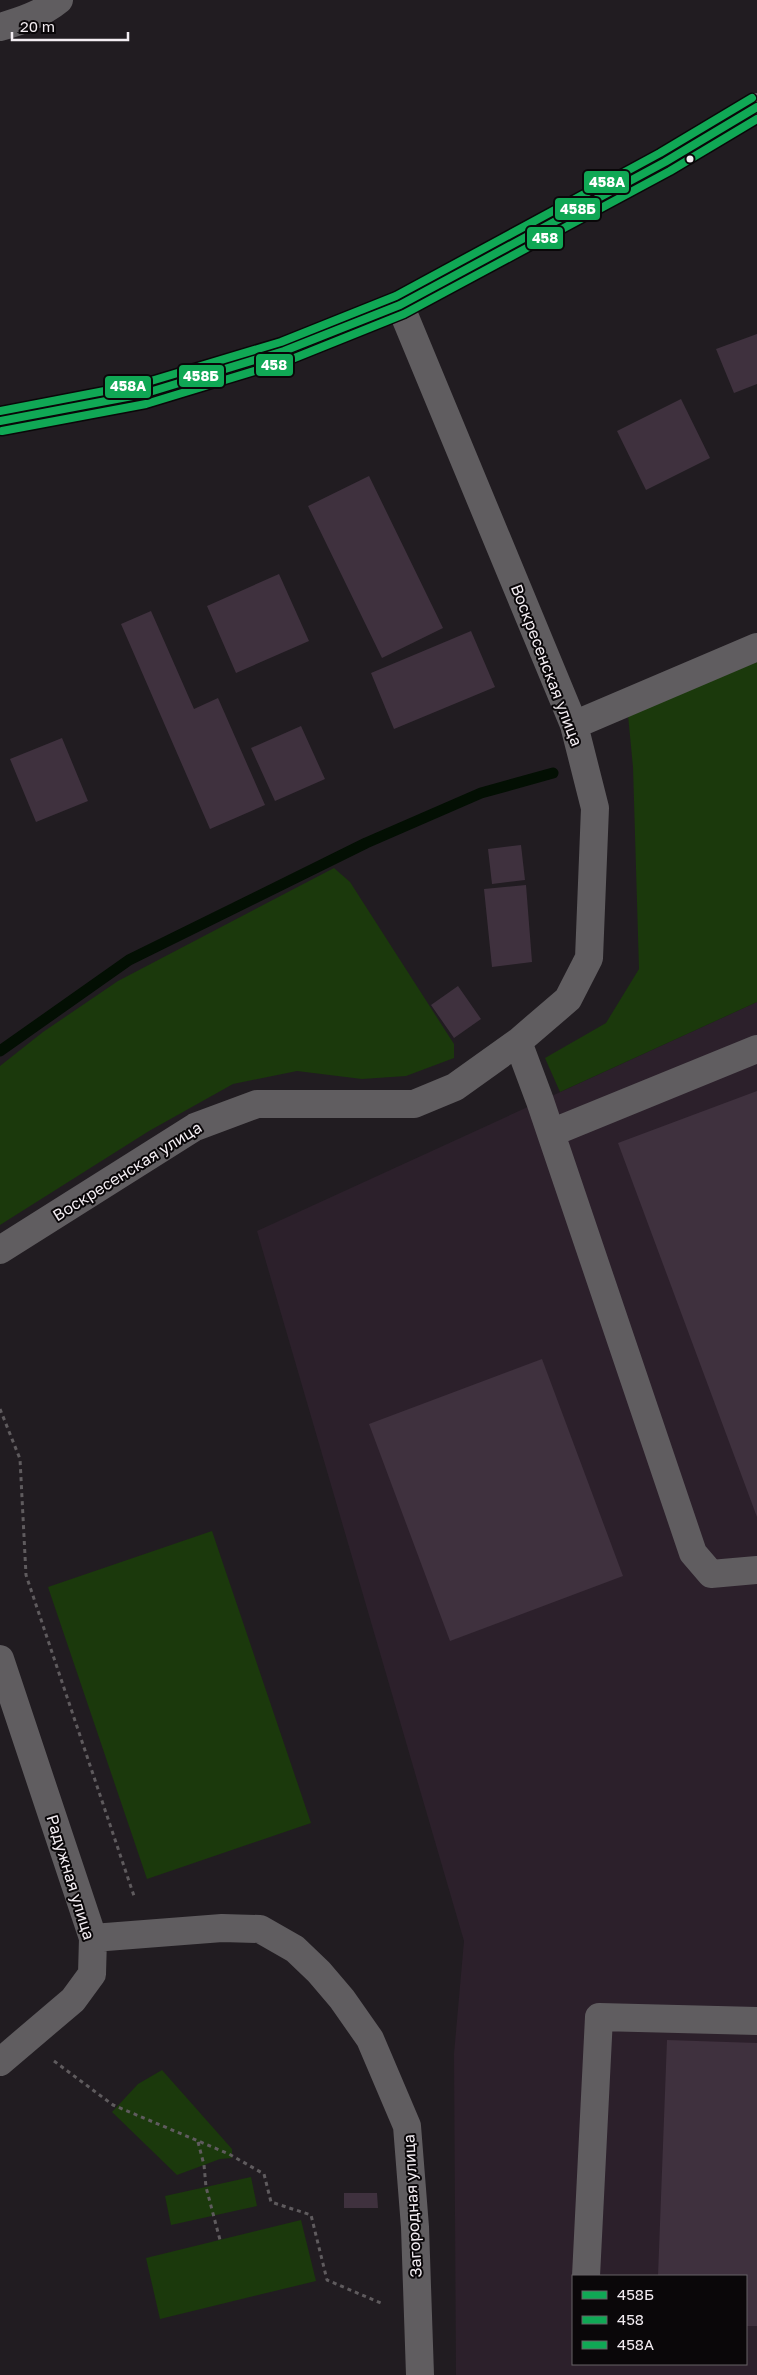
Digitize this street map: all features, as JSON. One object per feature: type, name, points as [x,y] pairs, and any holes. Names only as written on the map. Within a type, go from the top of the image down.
[{"type":"main road","points":[[0,420],[144,394],[284,351],[400,305],[665,162],[757,107]]},
{"type":"street","points":[[0,27],[20,22],[51,7],[59,0]]},
{"type":"street","name":"Воскресенская улица","points":[[0,1250],[195,1127],[256,1104],[414,1104],[455,1087],[518,1042],[568,999],[589,958],[595,808],[574,725],[400,305]]},
{"type":"street","points":[[574,725],[757,647]]},
{"type":"street","points":[[518,1042],[551,1133],[693,1553],[711,1574],[757,1570]]},
{"type":"street","points":[[551,1133],[757,1049]]},
{"type":"street","name":"Радужная улица","points":[[0,1659],[93,1938],[92,1974],[73,2000],[0,2062]]},
{"type":"street","name":"Загородная улица","points":[[93,1938],[222,1928],[260,1929],[295,1949],[319,1972],[370,2039],[408,2126],[415,2227],[420,2375]]},
{"type":"street","points":[[586,2275],[599,2018],[757,2022]]},
{"type":"path","points":[[0,1409],[20,1459],[26,1575],[134,1898],[149,1934]]},
{"type":"path","points":[[27,2040],[112,2105],[229,2154],[264,2174],[271,2202],[312,2215],[327,2280],[418,2319]]},
{"type":"path","points":[[198,2141],[204,2165],[206,2187],[220,2240]]},
{"type":"shaded area","points":[[757,1002],[757,2375],[456,2375],[454,2054],[464,1941],[257,1231]]},
{"type":"green space","points":[[757,662],[757,1002],[560,1092],[545,1058],[606,1023],[639,969],[633,767],[628,715]]},
{"type":"green space","points":[[334,868],[350,882],[454,1044],[454,1058],[406,1076],[362,1079],[297,1071],[233,1084],[149,1131],[0,1225],[0,1066],[43,1032],[118,981]]},
{"type":"green space","points":[[212,1531],[311,1823],[147,1879],[48,1587]]},
{"type":"green space","points":[[162,2070],[232,2149],[232,2158],[220,2159],[177,2175],[112,2112],[138,2084]]},
{"type":"green space","points":[[251,2177],[257,2206],[171,2225],[165,2196]]},
{"type":"green space","points":[[301,2220],[316,2281],[160,2319],[146,2258]]},
{"type":"building","points":[[757,334],[757,384],[734,393],[716,349]]},
{"type":"building","points":[[681,399],[710,458],[646,490],[617,431]]},
{"type":"building","points":[[369,476],[443,628],[382,658],[308,506]]},
{"type":"building","points":[[279,574],[309,641],[236,673],[207,606]]},
{"type":"building","points":[[151,611],[194,709],[218,698],[265,805],[210,829],[121,624]]},
{"type":"building","points":[[471,631],[495,687],[394,729],[371,673]]},
{"type":"building","points":[[301,726],[325,779],[275,801],[251,748]]},
{"type":"building","points":[[62,738],[88,801],[36,822],[10,759]]},
{"type":"building","points":[[521,845],[525,880],[492,884],[488,849]]},
{"type":"building","points":[[526,885],[532,962],[492,967],[484,889]]},
{"type":"building","points":[[458,986],[481,1019],[454,1038],[431,1005]]},
{"type":"building","points":[[757,1091],[757,1517],[618,1143]]},
{"type":"building","points":[[542,1359],[623,1576],[450,1641],[369,1424]]},
{"type":"building","points":[[667,2040],[757,2043],[757,2326],[747,2326],[747,2275],[658,2275]]},
{"type":"building","points":[[344,2193],[377,2193],[378,2208],[344,2208]]},
{"type":"waterway","points":[[0,1051],[129,960],[366,843],[481,793],[553,773]]},
{"type":"transit line","name":"458А","points":[[0,411],[141,384],[281,342],[396,296],[660,153],[752,98]]},
{"type":"transit line","name":"458Б","points":[[0,421],[143,394],[284,351],[400,305],[665,162],[757,107]]},
{"type":"transit line","name":"458","points":[[2,431],[146,404],[287,361],[404,314],[670,171],[757,119]]}]
